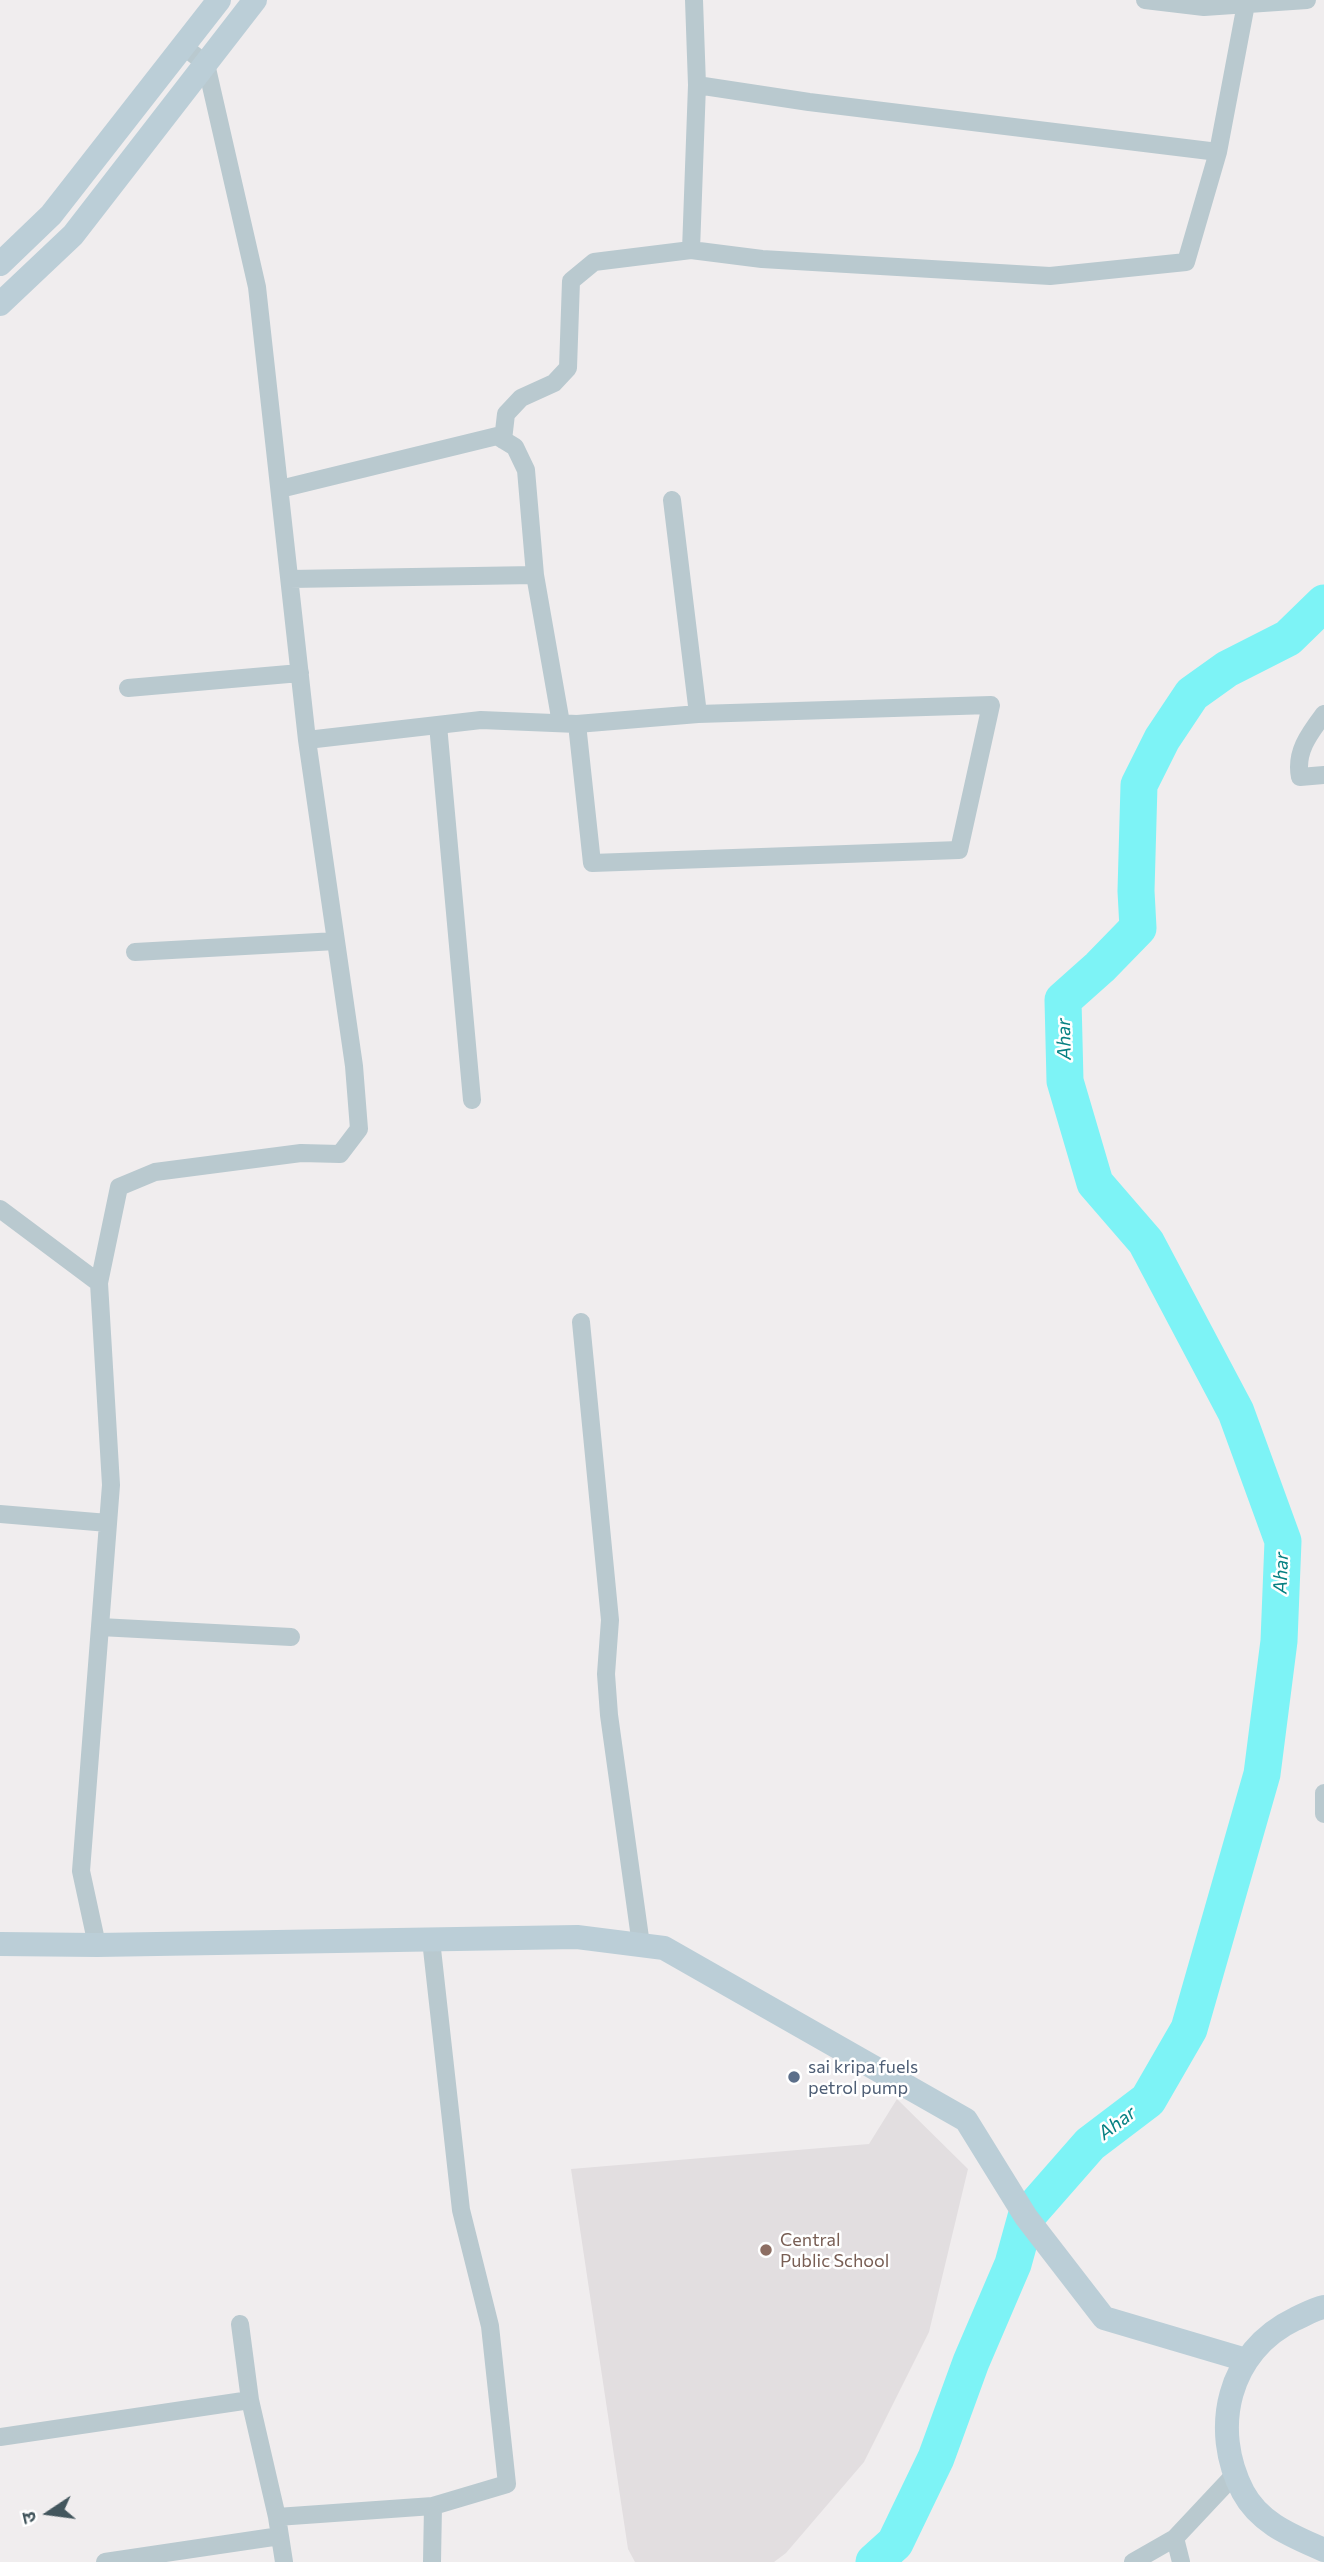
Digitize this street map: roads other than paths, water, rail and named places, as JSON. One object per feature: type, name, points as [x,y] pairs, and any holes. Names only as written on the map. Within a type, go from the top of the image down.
[{"type":"street","points":[[0,304],[73,234],[255,0]]},
{"type":"street","points":[[691,250],[697,85],[694,0]]},
{"type":"street","points":[[1145,0],[1204,7],[1307,0]]},
{"type":"street","points":[[0,264],[51,215],[215,2]]},
{"type":"street","points":[[503,440],[506,414],[521,398],[554,383],[568,368],[571,281],[594,262],[691,250],[762,259],[1050,276],[1185,262],[1218,152],[1246,4]]},
{"type":"street","points":[[97,1945],[81,1871],[111,1485],[99,1283],[119,1187],[155,1172],[301,1153],[340,1154],[359,1129],[354,1066],[307,740],[257,287],[206,64],[183,46]]},
{"type":"street","points":[[697,85],[808,102],[1218,152]]},
{"type":"street","points":[[280,489],[497,436],[515,447],[526,470],[536,575],[569,724],[592,863],[959,850],[991,705],[698,714],[569,724],[481,720],[307,740]]},
{"type":"street","points":[[672,500],[698,714]]},
{"type":"street","points":[[290,579],[536,575]]},
{"type":"street","points":[[128,688],[300,674]]},
{"type":"street","points":[[1324,714],[1306,738],[1298,764],[1300,777],[1324,775]]},
{"type":"street","points":[[438,725],[472,1100]]},
{"type":"street","points":[[135,952],[336,941]]},
{"type":"street","points":[[0,1209],[99,1283]]},
{"type":"street","points":[[581,1322],[610,1620],[606,1674],[609,1715],[642,1945]]},
{"type":"street","points":[[0,1514],[108,1523]]},
{"type":"street","points":[[100,1627],[291,1637]]},
{"type":"street","points":[[1324,1793],[1324,1814]]},
{"type":"street","points":[[0,1944],[97,1945],[577,1937],[664,1948],[966,2120],[1026,2217],[1104,2318],[1246,2360]]},
{"type":"street","points":[[277,2517],[433,2506],[507,2484],[490,2326],[461,2210],[431,1940]]},
{"type":"street","points":[[1324,2307],[1275,2328],[1246,2360],[1233,2386],[1226,2429],[1228,2453],[1244,2494],[1273,2526],[1324,2550]]},
{"type":"street","points":[[240,2324],[250,2400],[277,2517],[284,2562]]},
{"type":"street","points":[[0,2437],[250,2400]]},
{"type":"street","points":[[1133,2562],[1175,2538],[1236,2473]]},
{"type":"street","points":[[432,2562],[433,2506]]},
{"type":"street","points":[[105,2562],[280,2536]]},
{"type":"street","points":[[1175,2538],[1181,2562]]},
{"type":"waterway","name":"Ahar","points":[[874,2562],[895,2543],[936,2458],[971,2362],[1013,2264],[1026,2217],[1090,2144],[1148,2100],[1189,2029],[1262,1774],[1279,1641],[1283,1541],[1236,1412],[1146,1242],[1095,1183],[1065,1081],[1063,1000],[1138,928],[1136,891],[1139,785],[1162,739],[1192,694],[1227,669],[1288,638],[1324,603]]},
{"type":"place","name":"sai kripa fuels petrol pump","points":[[794,2077]]},
{"type":"place","name":"Central Public School","points":[[766,2250]]}]
